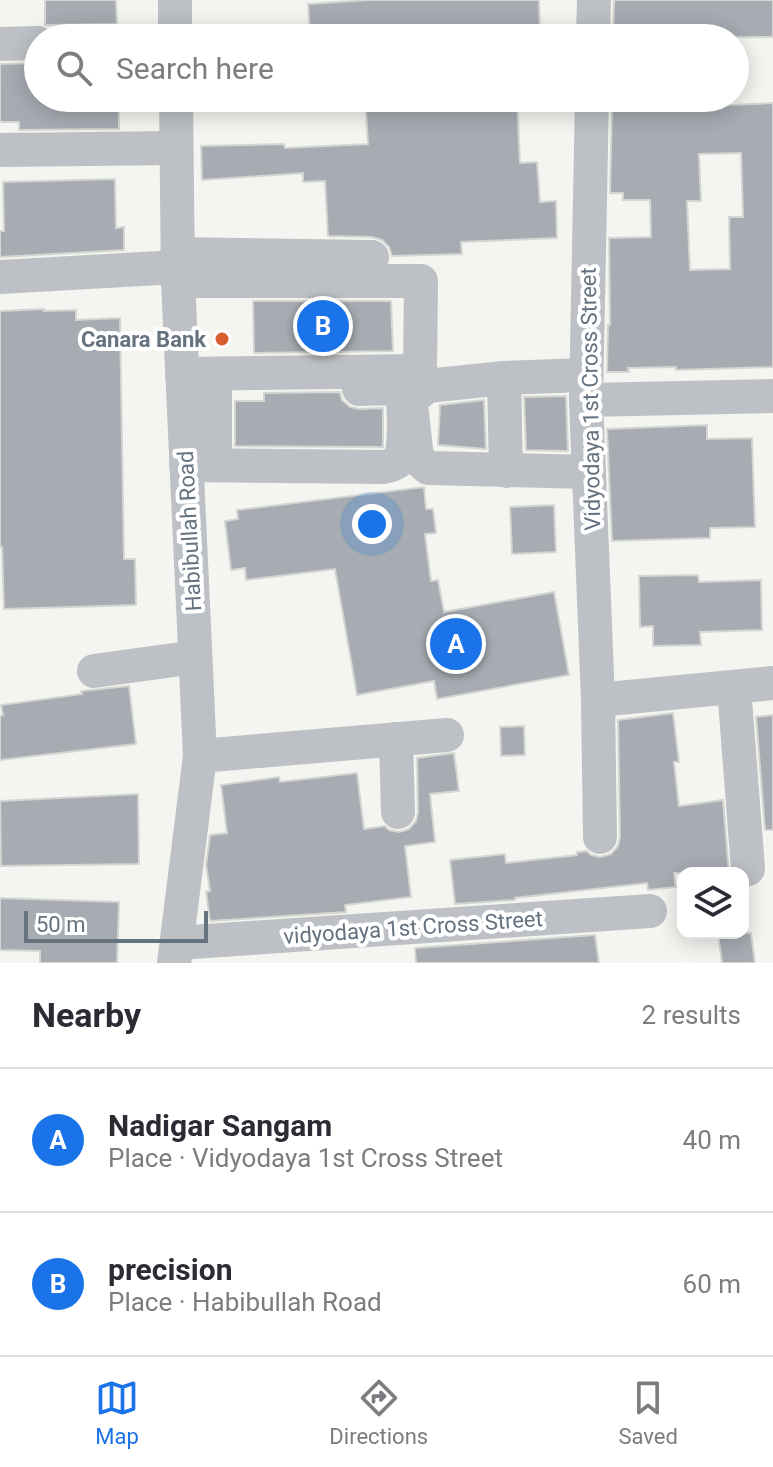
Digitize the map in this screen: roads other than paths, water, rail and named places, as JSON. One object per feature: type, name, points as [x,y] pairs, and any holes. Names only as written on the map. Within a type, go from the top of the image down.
[{"type":"street","points":[[175,0],[175,24]]},
{"type":"street","points":[[593,24],[594,0]]},
{"type":"street","points":[[0,44],[24,43]]},
{"type":"street","name":"Habibullah Road","points":[[176,112],[177,267],[201,465],[195,657],[200,756],[176,953]]},
{"type":"street","name":"Vidyodaya 1st Cross Street","points":[[592,112],[586,387],[600,837]]},
{"type":"street","points":[[0,150],[176,148]]},
{"type":"street","points":[[0,277],[372,257]]},
{"type":"street","points":[[177,267],[421,281],[420,371],[193,386]]},
{"type":"street","points":[[504,378],[506,471]]},
{"type":"street","points":[[589,472],[428,468],[417,458],[411,405],[413,398],[427,386],[504,378],[586,387],[773,396]]},
{"type":"street","points":[[193,386],[396,388],[403,402],[403,451],[393,465],[201,465]]},
{"type":"street","points":[[94,671],[195,657]]},
{"type":"street","points":[[598,700],[773,683]]},
{"type":"street","points":[[734,687],[748,867]]},
{"type":"street","points":[[200,756],[447,735]]},
{"type":"street","points":[[396,739],[398,812]]},
{"type":"street","name":"vidyodaya 1st Cross Street","points":[[176,953],[650,911]]},
{"type":"place","name":"precision","points":[[323,326]]},
{"type":"place","name":"Canara Bank","points":[[222,339]]},
{"type":"place","name":"Nadigar Sangam","points":[[456,644]]}]
